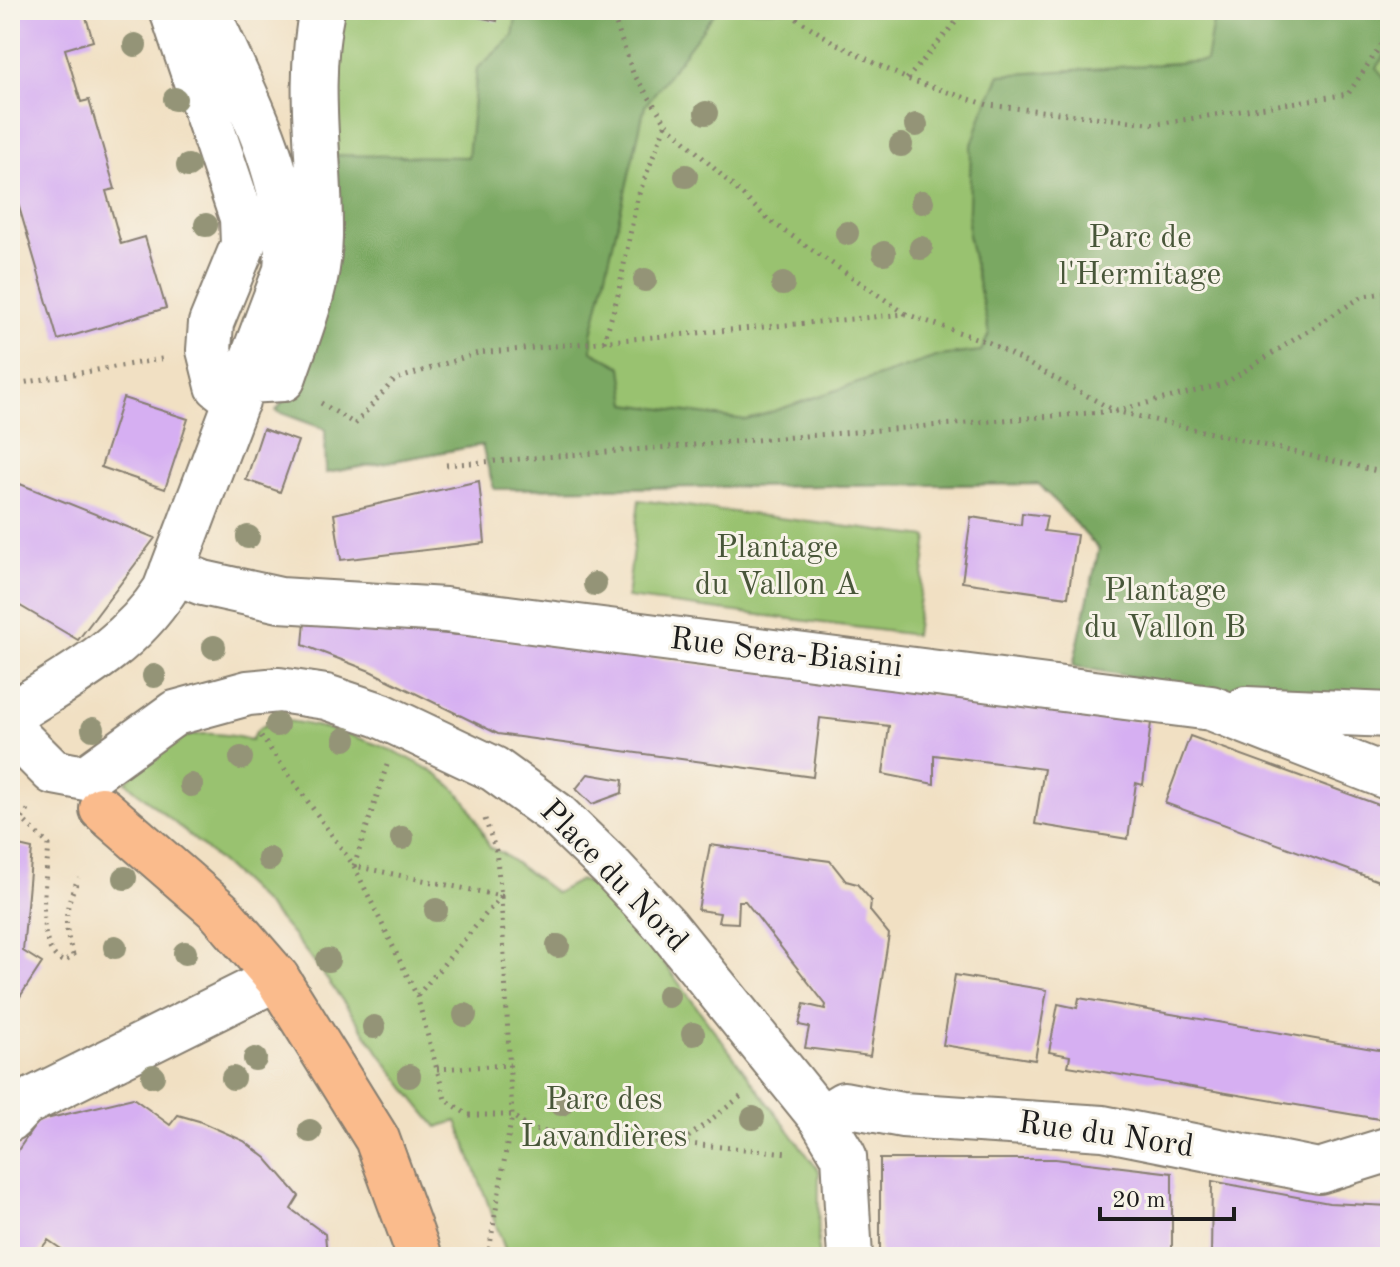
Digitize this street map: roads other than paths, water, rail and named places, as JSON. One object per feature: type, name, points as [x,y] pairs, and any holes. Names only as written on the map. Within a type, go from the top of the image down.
[{"type":"main road","points":[[102,809],[219,911],[277,978],[377,1139],[420,1257]]},
{"type":"street","points":[[172,10],[242,218],[243,245],[211,323],[209,350],[218,386],[271,390]]},
{"type":"street","points":[[207,10],[259,133],[287,217],[286,270],[271,390]]},
{"type":"street","points":[[10,715],[103,657],[137,627],[165,590],[172,571],[271,390],[315,286],[320,239],[314,101],[322,10]]},
{"type":"street","name":"Rue Sera-Biasini","points":[[172,571],[203,583],[280,600],[445,610],[1211,708],[1390,778]]},
{"type":"street","name":"Place du Nord","points":[[10,729],[53,772],[85,778],[175,713],[237,696],[279,690],[326,697],[380,715],[494,769],[525,789],[565,822],[666,926],[821,1118],[844,1156],[850,1257]]},
{"type":"street","points":[[1211,708],[1390,715]]},
{"type":"street","points":[[10,1119],[24,1104],[277,978]]},
{"type":"street","name":"Rue du Nord","points":[[821,1118],[844,1104],[902,1115],[1103,1128],[1319,1171],[1390,1149]]},
{"type":"park label","name":"Parc de l'Hermitage","points":[[1140,258]]},
{"type":"park label","name":"Plantage du Vallon A","points":[[777,568]]},
{"type":"park label","name":"Plantage du Vallon B","points":[[1165,610]]},
{"type":"park label","name":"Parc des Lavandières","points":[[604,1120]]}]
